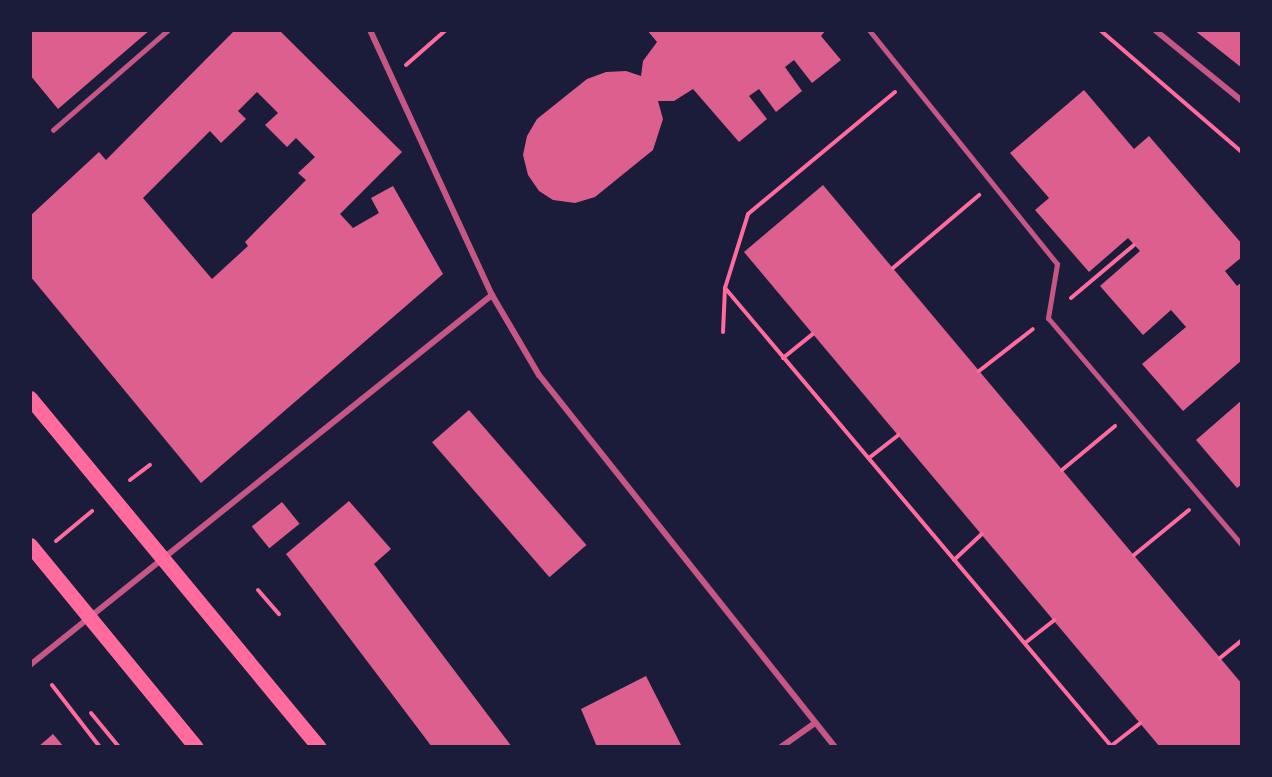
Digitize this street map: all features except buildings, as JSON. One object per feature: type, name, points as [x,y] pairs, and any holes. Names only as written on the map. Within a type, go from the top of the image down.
[{"type":"main road","points":[[30,398],[319,747]]},
{"type":"main road","points":[[34,550],[196,747]]},
{"type":"street","points":[[370,30],[492,295],[539,375],[835,747]]},
{"type":"street","points":[[869,30],[1057,264],[1048,318],[1242,545]]},
{"type":"street","points":[[1155,30],[1242,101]]},
{"type":"street","points":[[30,665],[492,295]]},
{"type":"street","points":[[781,747],[814,723]]},
{"type":"lane","points":[[52,130],[168,30]]},
{"type":"path","points":[[393,77],[446,30]]},
{"type":"path","points":[[1100,30],[1242,152]]},
{"type":"path","points":[[723,332],[725,288],[748,214],[909,80]]},
{"type":"path","points":[[893,268],[992,184]]},
{"type":"path","points":[[725,288],[1112,746],[1140,723]]},
{"type":"path","points":[[783,357],[813,334]]},
{"type":"path","points":[[1062,470],[1130,414]]},
{"type":"path","points":[[868,458],[898,435]]},
{"type":"path","points":[[34,550],[150,465]]},
{"type":"path","points":[[1134,555],[1203,499]]},
{"type":"path","points":[[954,560],[982,534]]},
{"type":"path","points":[[258,590],[279,614]]},
{"type":"path","points":[[1024,643],[1054,620]]},
{"type":"path","points":[[1220,658],[1242,640]]},
{"type":"path","points":[[52,685],[100,747]]},
{"type":"path","points":[[91,713],[119,747]]}]
